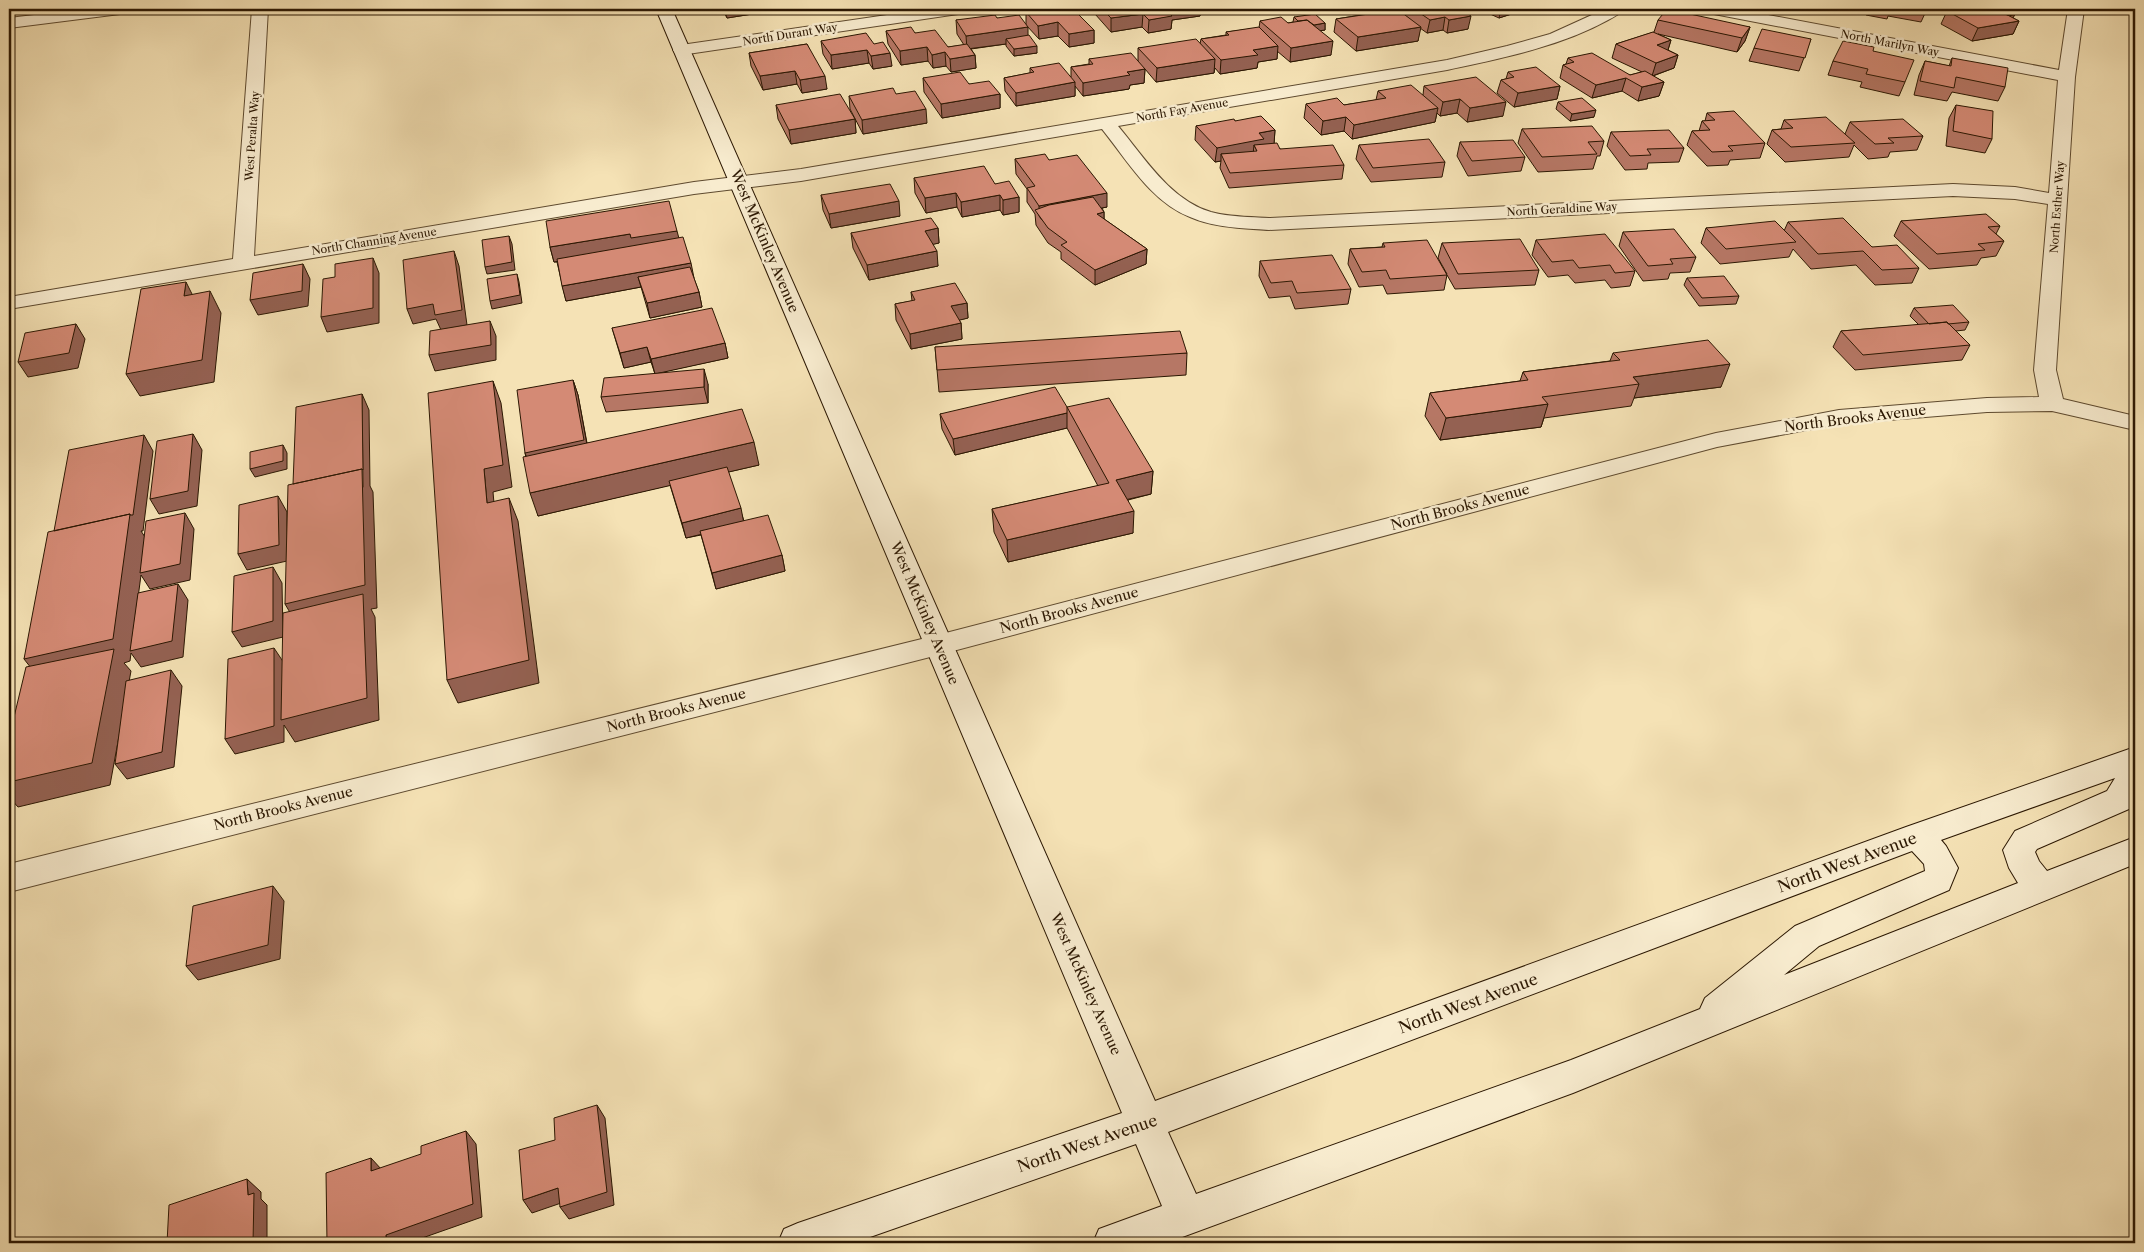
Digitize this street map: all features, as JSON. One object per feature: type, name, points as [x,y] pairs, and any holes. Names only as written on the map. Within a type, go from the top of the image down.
[{"type":"street","points":[[9,23],[68,12],[120,9]]},
{"type":"street","name":"West Peralta Way","points":[[243,263],[260,9]]},
{"type":"street","name":"West McKinley Avenue","points":[[664,9],[1186,1217]]},
{"type":"street","name":"North Durant Way","points":[[681,50],[958,9]]},
{"type":"street","name":"North Fay Avenue","points":[[740,183],[801,175],[1446,65],[1489,56],[1573,31],[1616,9]]},
{"type":"street","name":"North Marilyn Way","points":[[1714,9],[2066,77]]},
{"type":"street","name":"North Esther Way","points":[[2052,404],[2044,370],[2066,77],[2076,9]]},
{"type":"street","name":"North Geraldine Way","points":[[1106,123],[1169,197],[1196,213],[1230,222],[1269,224],[1953,190],[2015,193],[2057,200]]},
{"type":"street","name":"North Channing Avenue","points":[[9,303],[694,188],[740,183]]},
{"type":"street","name":"North Brooks Avenue","points":[[9,878],[938,645],[1716,440],[1848,416],[1987,405],[2052,404],[2135,423]]},
{"type":"street","name":"North West Avenue","points":[[798,1243],[1146,1122],[1917,836],[2135,759]]},
{"type":"street","points":[[2042,888],[2025,868],[2019,850],[2026,840],[2118,800],[2135,772]]},
{"type":"street","points":[[1694,1027],[1807,936],[1938,880],[1942,868],[1935,855],[1917,836]]},
{"type":"street","points":[[1113,1243],[1573,1076],[2135,850]]},
{"type":"building","points":[[1044,9],[1073,9],[1094,30],[1069,34],[1058,22],[1038,26],[1026,12]]},
{"type":"building","points":[[1102,9],[1165,9],[1172,16],[1149,20],[1143,14],[1111,18]]},
{"type":"building","points":[[1370,9],[1397,9],[1421,27],[1358,37],[1336,19],[1375,13]]},
{"type":"building","points":[[1414,9],[1461,9],[1471,16],[1449,20],[1445,17],[1430,20]]},
{"type":"building","points":[[1667,9],[1750,27],[1742,38],[1658,20]]},
{"type":"building","points":[[1996,9],[2019,21],[1978,28],[1947,11]]},
{"type":"building","points":[[1996,9],[2018,9],[2014,16],[2007,15]]},
{"type":"building","points":[[1315,14],[1325,23],[1314,25],[1307,20],[1298,21],[1294,17]]},
{"type":"building","points":[[995,15],[997,18],[1019,15],[1028,27],[966,36],[956,20]]},
{"type":"building","points":[[1281,17],[1288,23],[1307,20],[1333,41],[1291,48],[1260,21]]},
{"type":"building","points":[[911,27],[915,33],[935,30],[948,47],[967,44],[975,55],[950,59],[945,52],[932,55],[927,47],[900,51],[886,31]]},
{"type":"building","points":[[1259,27],[1278,46],[1253,50],[1258,55],[1221,60],[1201,39],[1229,35],[1226,32]]},
{"type":"building","points":[[1762,29],[1811,39],[1805,58],[1754,48]]},
{"type":"building","points":[[1653,32],[1671,40],[1657,45],[1678,55],[1656,63],[1616,44]]},
{"type":"building","points":[[866,33],[874,44],[883,42],[890,53],[871,56],[867,50],[831,55],[821,41]]},
{"type":"building","points":[[1029,35],[1037,46],[1014,49],[1006,39]]},
{"type":"building","points":[[1196,39],[1215,59],[1157,68],[1138,48]]},
{"type":"building","points":[[1843,41],[1874,47],[1873,51],[1914,60],[1905,82],[1866,74],[1868,69],[1833,61]]},
{"type":"building","points":[[807,44],[825,76],[800,80],[795,71],[760,76],[749,53]]},
{"type":"building","points":[[1131,53],[1145,69],[1127,72],[1130,75],[1083,83],[1071,67],[1093,64],[1089,59]]},
{"type":"building","points":[[1592,53],[1630,75],[1645,71],[1664,82],[1642,87],[1626,78],[1596,85],[1563,65],[1574,62],[1568,58]]},
{"type":"building","points":[[1952,58],[2008,68],[2005,87],[1956,77],[1954,88],[1920,81],[1925,61],[1951,66]]},
{"type":"building","points":[[1059,63],[1075,82],[1016,93],[1004,78],[1034,72],[1030,68]]},
{"type":"building","points":[[1536,67],[1560,86],[1518,93],[1501,80],[1514,77],[1508,72]]},
{"type":"building","points":[[960,72],[969,84],[989,81],[1000,94],[941,104],[923,78]]},
{"type":"building","points":[[1476,77],[1506,102],[1470,108],[1460,99],[1443,102],[1424,86]]},
{"type":"building","points":[[1411,85],[1438,108],[1354,125],[1346,117],[1323,121],[1306,104],[1337,98],[1344,105],[1386,98],[1378,91]]},
{"type":"building","points":[[893,88],[896,94],[915,91],[926,109],[862,120],[849,96]]},
{"type":"building","points":[[840,94],[855,119],[789,130],[776,105]]},
{"type":"building","points":[[1582,98],[1596,110],[1572,114],[1558,102]]},
{"type":"building","points":[[1956,105],[1993,111],[1992,139],[1953,131]]},
{"type":"building","points":[[1734,111],[1765,143],[1728,146],[1733,151],[1712,152],[1692,131],[1710,130],[1702,121],[1715,120],[1707,113]]},
{"type":"building","points":[[1261,116],[1275,130],[1259,133],[1264,139],[1217,148],[1196,126],[1234,119],[1235,121]]},
{"type":"building","points":[[1826,117],[1855,143],[1791,147],[1772,130],[1793,128],[1784,120]]},
{"type":"building","points":[[1903,119],[1923,136],[1888,138],[1894,143],[1875,144],[1850,122]]},
{"type":"building","points":[[1592,126],[1604,141],[1588,142],[1597,154],[1542,157],[1522,129]]},
{"type":"building","points":[[1669,130],[1684,148],[1647,149],[1651,155],[1630,156],[1611,132]]},
{"type":"building","points":[[1429,139],[1445,162],[1373,168],[1359,145]]},
{"type":"building","points":[[1513,140],[1525,157],[1472,161],[1460,142]]},
{"type":"building","points":[[1277,143],[1280,149],[1333,145],[1344,165],[1230,173],[1221,154],[1257,151],[1254,145]]},
{"type":"building","points":[[1045,154],[1049,160],[1077,155],[1107,193],[1039,206],[1027,188],[1035,186],[1015,159]]},
{"type":"building","points":[[984,166],[995,184],[1009,181],[1019,197],[1003,200],[1000,195],[961,202],[956,193],[925,198],[914,178]]},
{"type":"building","points":[[890,184],[899,201],[829,214],[821,195]]},
{"type":"building","points":[[1093,197],[1104,212],[1097,214],[1147,249],[1095,270],[1061,245],[1067,242],[1048,228],[1035,210],[1049,205]]},
{"type":"building","points":[[669,201],[677,231],[631,238],[630,234],[550,247],[546,221]]},
{"type":"building","points":[[1986,214],[2000,226],[1988,227],[2004,241],[1978,244],[1985,250],[1937,254],[1901,221]]},
{"type":"building","points":[[931,218],[938,228],[925,231],[937,251],[867,265],[851,233]]},
{"type":"building","points":[[1843,218],[1872,247],[1897,245],[1919,268],[1882,270],[1863,251],[1818,254],[1788,222]]},
{"type":"building","points":[[1775,221],[1796,242],[1726,249],[1706,228]]},
{"type":"building","points":[[1674,229],[1696,257],[1670,259],[1673,264],[1648,266],[1623,232]]},
{"type":"building","points":[[1605,234],[1635,271],[1615,273],[1610,265],[1579,268],[1573,260],[1552,262],[1536,240]]},
{"type":"building","points":[[509,236],[512,262],[485,267],[482,240]]},
{"type":"building","points":[[683,237],[691,263],[562,286],[557,259]]},
{"type":"building","points":[[1520,239],[1539,270],[1458,274],[1442,243]]},
{"type":"building","points":[[1427,240],[1447,275],[1390,279],[1386,270],[1362,272],[1350,249],[1385,247],[1383,243]]},
{"type":"building","points":[[454,251],[462,310],[435,315],[433,304],[407,309],[403,260]]},
{"type":"building","points":[[1332,255],[1351,289],[1297,293],[1292,281],[1271,283],[1260,261]]},
{"type":"building","points":[[373,258],[373,308],[321,317],[323,279],[335,277],[335,264]]},
{"type":"building","points":[[303,264],[302,291],[250,300],[253,273]]},
{"type":"building","points":[[690,267],[699,292],[647,303],[638,277]]},
{"type":"building","points":[[517,274],[520,295],[490,301],[487,279]]},
{"type":"building","points":[[1724,276],[1739,296],[1702,298],[1687,278]]},
{"type":"building","points":[[186,282],[184,296],[210,291],[202,360],[126,374],[141,289]]},
{"type":"building","points":[[955,283],[967,303],[951,306],[961,323],[910,334],[895,304],[915,300],[911,292]]},
{"type":"building","points":[[1953,305],[1969,322],[1929,324],[1914,308]]},
{"type":"building","points":[[712,308],[725,343],[651,359],[647,347],[620,353],[612,328]]},
{"type":"building","points":[[490,321],[491,345],[429,355],[430,331]]},
{"type":"building","points":[[1947,322],[1970,345],[1863,355],[1841,331]]},
{"type":"building","points":[[76,324],[69,353],[18,362],[25,333]]},
{"type":"building","points":[[1180,331],[1187,353],[937,370],[935,347]]},
{"type":"building","points":[[1708,340],[1730,364],[1633,377],[1639,384],[1542,397],[1548,404],[1446,418],[1430,393],[1528,380],[1523,372],[1620,360],[1613,353]]},
{"type":"building","points":[[704,369],[704,387],[601,397],[604,378]]},
{"type":"building","points":[[573,380],[584,440],[525,453],[517,390]]},
{"type":"building","points":[[493,381],[503,465],[484,469],[487,503],[509,498],[529,660],[447,680],[428,393]]},
{"type":"building","points":[[1055,387],[1067,407],[1067,413],[953,439],[940,414]]},
{"type":"building","points":[[362,394],[363,470],[293,484],[296,407]]},
{"type":"building","points":[[1109,398],[1153,471],[1116,480],[1134,511],[1007,540],[992,509],[1109,483],[1067,407]]},
{"type":"building","points":[[742,409],[754,442],[530,493],[523,457]]},
{"type":"building","points":[[193,434],[188,491],[150,499],[157,441]]},
{"type":"building","points":[[144,435],[133,515],[130,514],[54,531],[69,450]]},
{"type":"building","points":[[283,445],[283,461],[250,469],[250,452]]},
{"type":"building","points":[[727,467],[741,508],[682,523],[669,481]]},
{"type":"building","points":[[362,469],[365,585],[285,604],[288,485]]},
{"type":"building","points":[[278,496],[279,545],[238,554],[239,505]]},
{"type":"building","points":[[185,513],[180,564],[140,573],[146,521]]},
{"type":"building","points":[[130,514],[113,639],[24,659],[48,532]]},
{"type":"building","points":[[768,515],[782,555],[712,573],[700,531]]},
{"type":"building","points":[[273,567],[273,621],[232,632],[234,576]]},
{"type":"building","points":[[178,584],[172,641],[130,651],[138,593]]},
{"type":"building","points":[[363,594],[367,698],[281,720],[283,613]]},
{"type":"building","points":[[274,648],[274,726],[225,739],[228,659]]},
{"type":"building","points":[[114,649],[92,763],[9,782],[9,738],[26,667]]},
{"type":"building","points":[[171,670],[162,752],[115,764],[126,681]]},
{"type":"building","points":[[273,886],[268,945],[186,966],[193,906]]},
{"type":"building","points":[[597,1105],[607,1192],[560,1207],[558,1188],[523,1200],[519,1150],[555,1140],[554,1118]]},
{"type":"building","points":[[466,1131],[473,1204],[386,1235],[386,1243],[327,1243],[326,1173],[371,1158],[371,1171],[421,1154],[421,1146]]},
{"type":"building","points":[[247,1179],[248,1195],[254,1193],[253,1243],[167,1243],[169,1205]]}]
